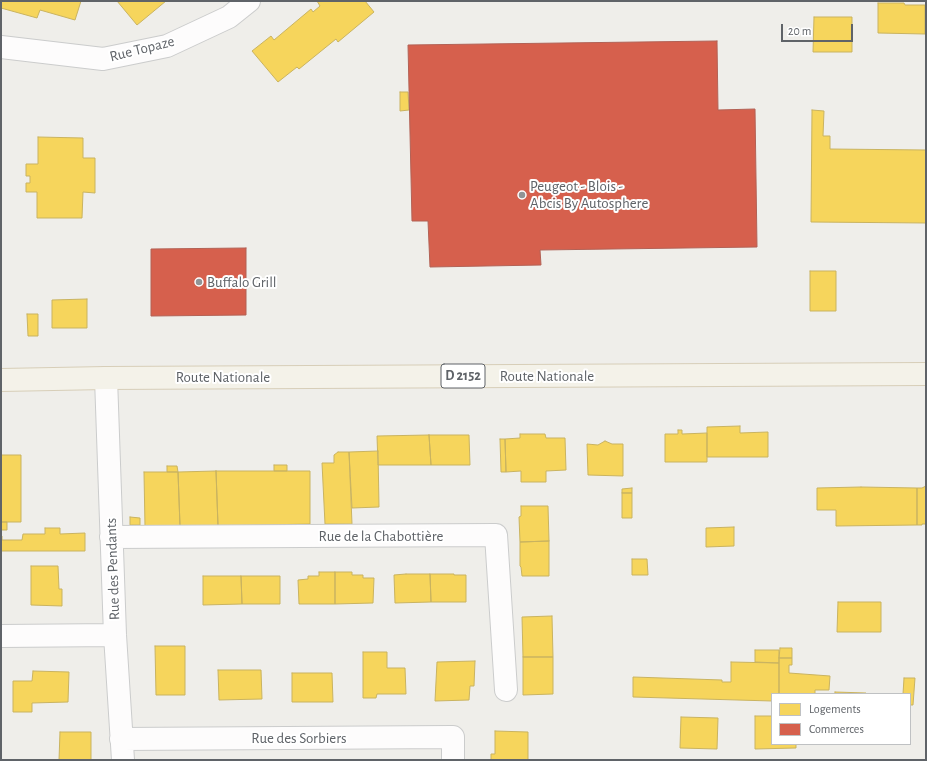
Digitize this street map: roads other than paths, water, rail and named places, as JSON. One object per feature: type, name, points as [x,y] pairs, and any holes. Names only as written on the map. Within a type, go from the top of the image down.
[{"type":"main road","name":"Route Nationale","points":[[1,380],[106,378],[926,374]]},
{"type":"street","name":"Rue Topaze","points":[[1,47],[103,59],[167,46],[229,17],[249,1]]},
{"type":"street","name":"Rue des Pendants","points":[[106,378],[115,636],[122,750]]},
{"type":"street","name":"Rue de la Chabottière","points":[[112,537],[496,535],[506,690]]},
{"type":"street","points":[[1,636],[115,636]]},
{"type":"street","name":"Rue des Sorbiers","points":[[122,750],[453,737],[453,760]]},
{"type":"place","name":"Peugeot - Blois - Abcis By Autosphere","points":[[522,195]]},
{"type":"place","name":"Buffalo Grill","points":[[199,282]]}]
